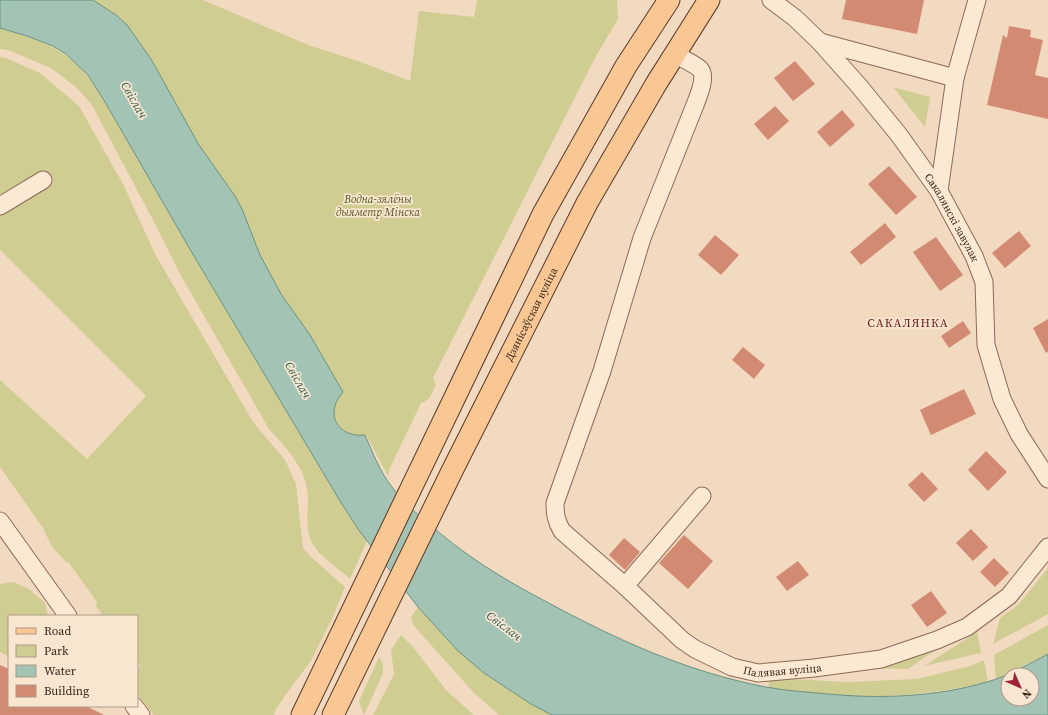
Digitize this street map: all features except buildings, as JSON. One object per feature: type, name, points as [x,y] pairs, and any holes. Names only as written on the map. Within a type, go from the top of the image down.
[{"type":"main road","points":[[302,715],[543,214],[626,66],[669,0]]},
{"type":"main road","name":"Дзянісаўская вуліца","points":[[333,715],[453,469],[587,203],[656,84],[709,0]]},
{"type":"street","name":"Сакалянскі завулак","points":[[771,0],[795,18],[820,42],[859,86],[899,135],[939,191],[974,256],[984,282],[986,345],[1002,399],[1019,434],[1048,480]]},
{"type":"street","points":[[939,191],[955,78],[977,0]]},
{"type":"street","points":[[820,42],[955,78]]},
{"type":"street","name":"Палявая вуліца","points":[[675,54],[700,69],[702,86],[642,238],[602,371],[555,503],[555,515],[562,531],[625,586],[682,640],[695,649],[732,667],[758,673],[881,659],[937,640],[967,627],[1009,596],[1048,547]]},
{"type":"street","points":[[0,206],[43,180]]},
{"type":"street","points":[[625,586],[702,496]]},
{"type":"street","points":[[0,521],[67,615]]},
{"type":"street","points":[[135,707],[141,715]]},
{"type":"green space","name":"Водна-зялёны дыяметр Мінска","points":[[93,0],[203,0],[308,45],[361,62],[410,81],[419,11],[474,17],[477,0],[617,0],[618,19],[596,56],[433,378],[436,385],[432,394],[421,403],[390,468],[388,476],[366,435],[348,433],[341,429],[337,423],[335,408],[337,400],[343,392],[310,335],[281,294],[260,255],[242,209],[235,196],[199,145],[151,59],[127,25],[116,15]]},
{"type":"green space","points":[[0,28],[30,37],[66,55],[87,75],[97,88],[191,251],[340,501],[367,541],[350,579],[324,557],[312,543],[308,532],[307,487],[300,468],[289,452],[269,429],[180,274],[92,105],[77,88],[51,68],[8,50],[0,49]]},
{"type":"green space","points":[[0,57],[6,58],[40,73],[79,106],[123,184],[155,254],[253,422],[285,460],[296,484],[303,548],[345,587],[332,619],[311,661],[276,709],[274,715],[154,715],[138,695],[138,669],[140,666],[138,663],[138,615],[102,615],[96,606],[97,602],[69,563],[66,562],[51,545],[43,528],[0,467],[0,380],[87,459],[146,396],[0,250]]},
{"type":"green space","points":[[893,87],[930,97],[925,127]]},
{"type":"green space","points":[[1048,568],[1048,614],[993,644],[1000,618],[1019,604]]},
{"type":"green space","points":[[14,582],[29,589],[45,603],[48,615],[8,615],[8,656],[0,652],[0,584]]},
{"type":"green space","points":[[418,607],[458,651],[484,673],[531,704],[552,715],[499,715],[474,693],[414,626],[411,617]]},
{"type":"green space","points":[[1048,625],[1048,654],[1021,667],[1000,667],[1000,677],[996,679],[994,655]]},
{"type":"green space","points":[[977,632],[981,653],[924,666]]},
{"type":"green space","points":[[401,635],[413,647],[446,690],[474,715],[373,715],[394,674],[391,650]]},
{"type":"green space","points":[[947,642],[908,669],[852,668]]},
{"type":"green space","points":[[379,657],[383,664],[383,673],[364,715],[359,701]]},
{"type":"green space","points":[[984,660],[988,682],[939,691],[906,695],[857,697],[823,695],[768,688],[770,678],[848,682],[917,679],[970,666]]},
{"type":"water","name":"Свіслач","points":[[0,0],[93,0],[116,15],[127,25],[151,59],[199,145],[235,196],[242,209],[260,255],[281,294],[310,335],[343,392],[337,400],[334,408],[336,422],[347,432],[355,435],[365,435],[384,475],[400,497],[442,535],[484,566],[571,615],[652,653],[708,673],[737,681],[774,688],[848,696],[908,696],[968,687],[1000,677],[1000,707],[1040,707],[1040,667],[1024,667],[1048,654],[1048,715],[552,715],[531,704],[484,673],[458,651],[418,607],[358,529],[191,251],[88,75],[66,54],[53,46],[0,28]]},
{"type":"district","name":"САКАЛЯНКА","points":[[908,323]]}]
